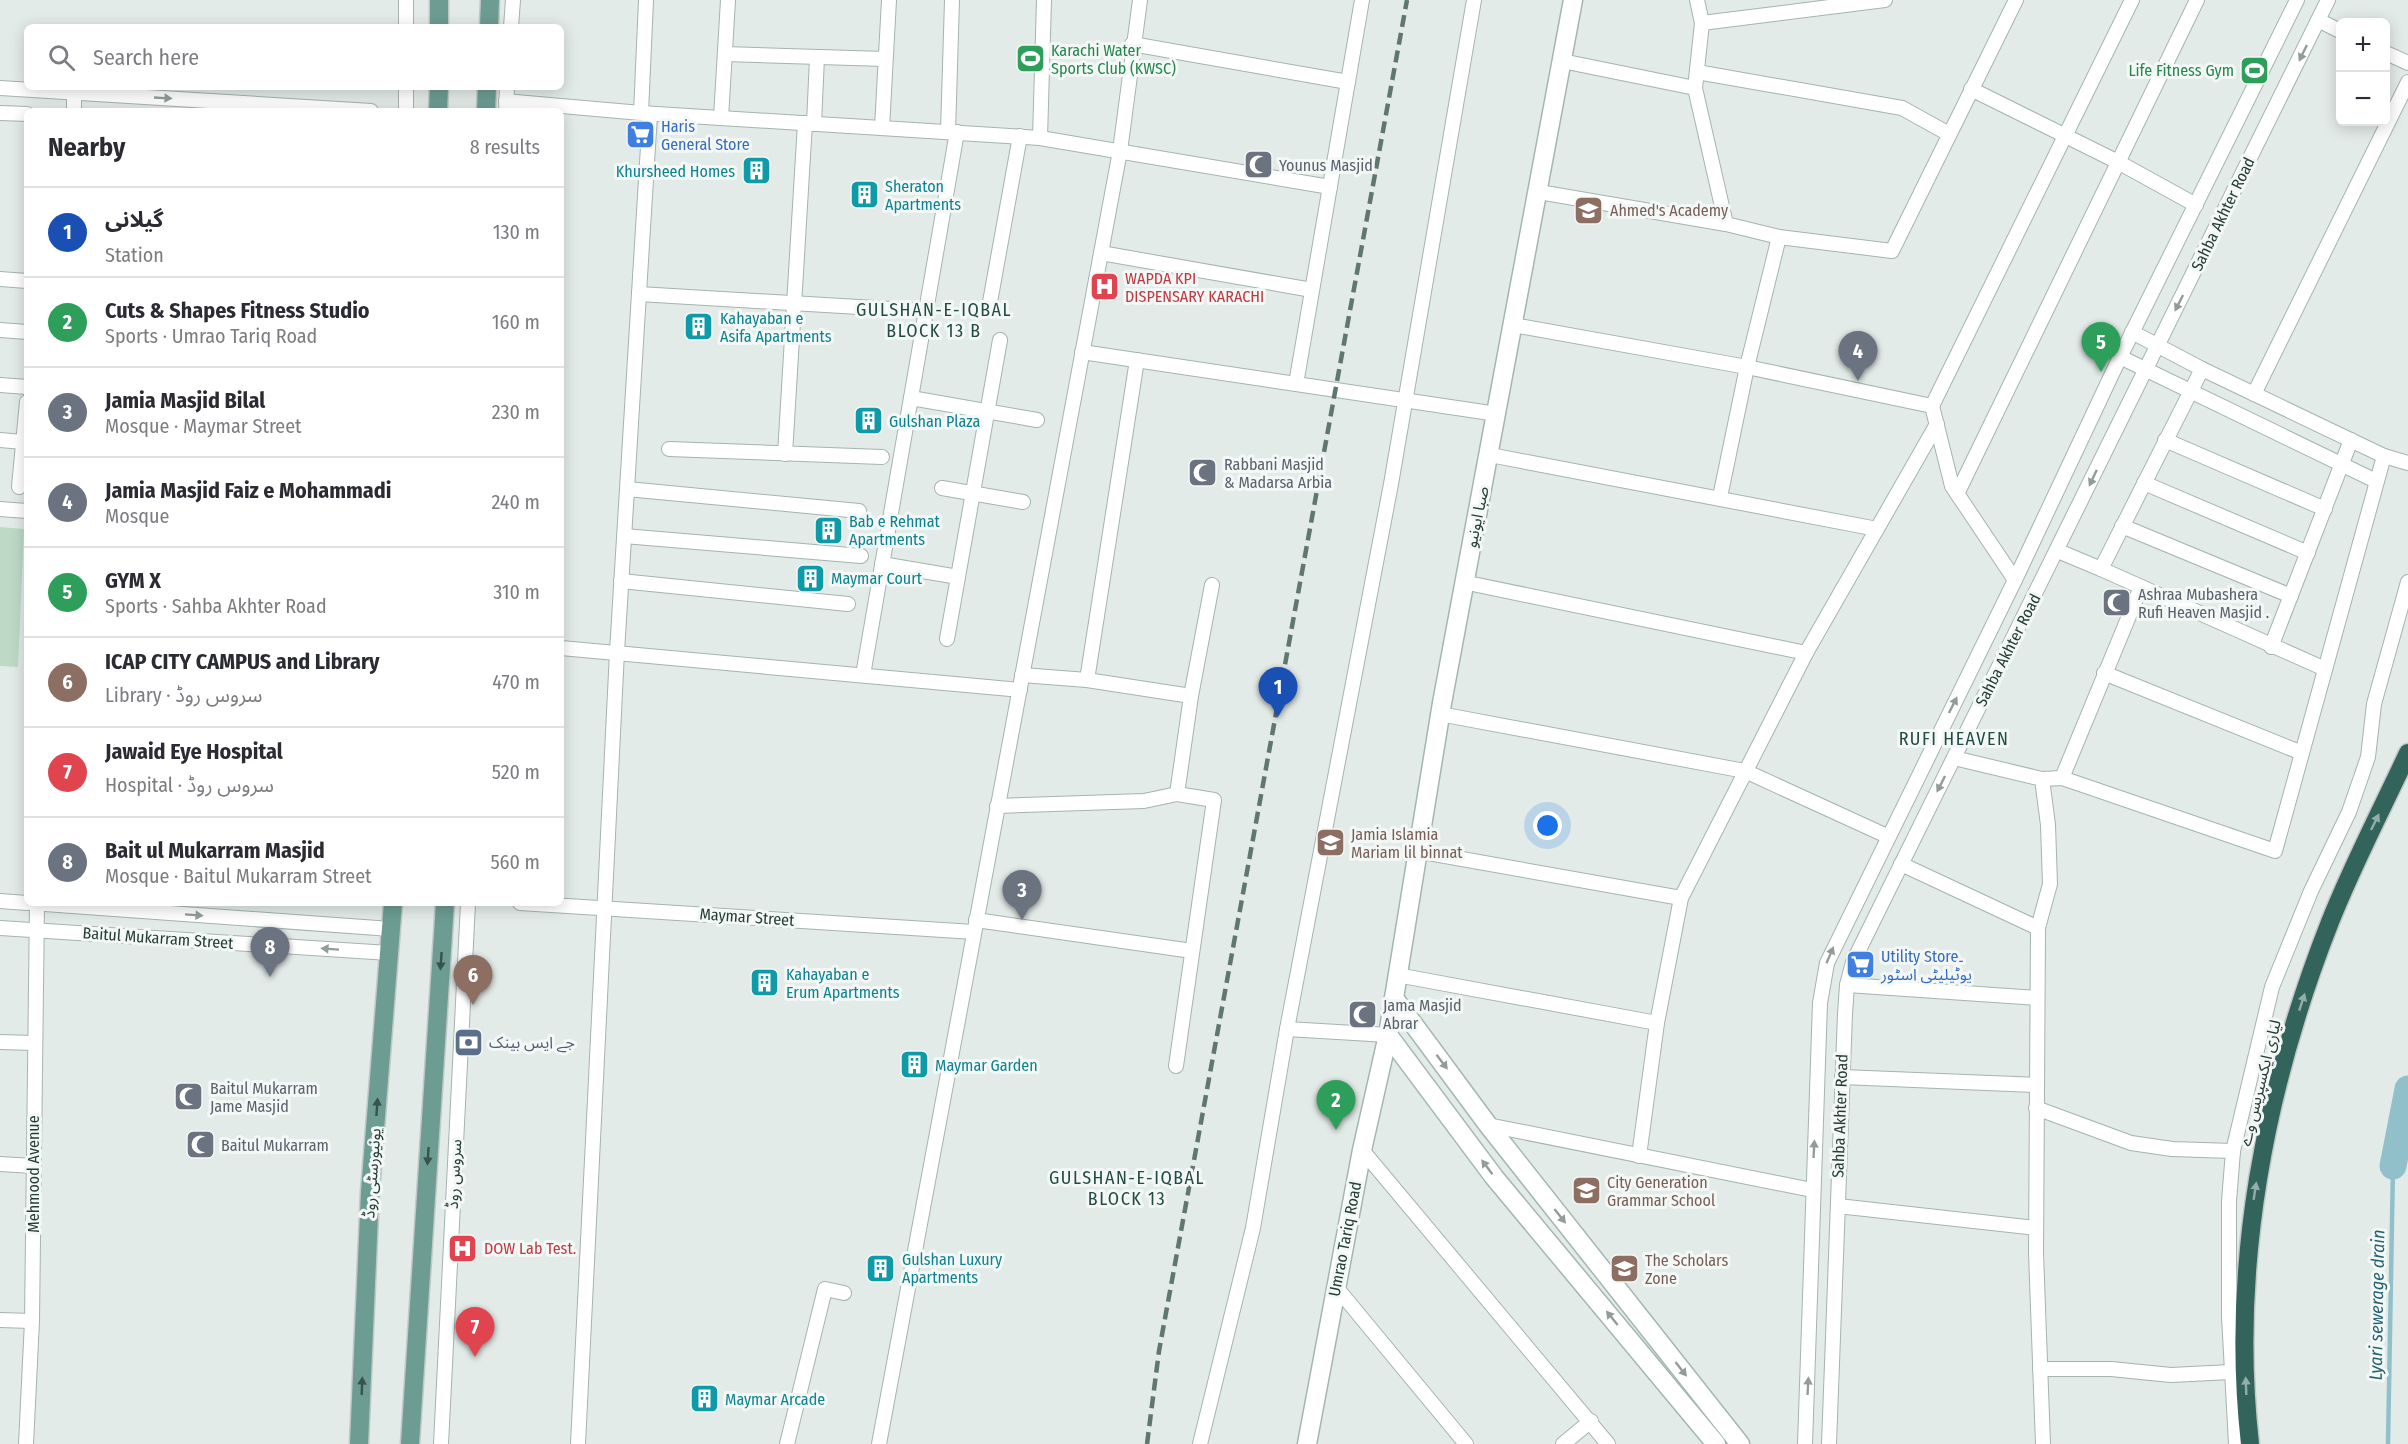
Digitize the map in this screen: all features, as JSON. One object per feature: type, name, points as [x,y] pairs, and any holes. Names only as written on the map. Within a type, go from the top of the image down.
[{"type":"highway","name":"لیاری ایکسپریس وے","points":[[2250,1444],[2246,1371],[2246,1280],[2255,1189],[2274,1099],[2299,1011],[2330,922],[2408,753]]},
{"type":"main road","points":[[439,0],[439,24]]},
{"type":"main road","points":[[489,24],[490,0]]},
{"type":"main road","name":"صبا ایونیو","points":[[1388,1035],[1440,714],[1573,0]]},
{"type":"main road","points":[[438,108],[439,90]]},
{"type":"main road","points":[[486,108],[487,90]]},
{"type":"main road","points":[[410,1444],[444,909]]},
{"type":"main road","name":"یونیورسٹی روڈ","points":[[359,1444],[370,1192],[389,953],[395,912]]},
{"type":"main road","points":[[1394,998],[1488,1125],[1740,1444]]},
{"type":"main road","points":[[1388,1035],[1494,1177],[1716,1444]]},
{"type":"main road","name":"Umrao Tariq Road","points":[[1309,1442],[1362,1150],[1388,1035]]},
{"type":"street","points":[[406,0],[406,24]]},
{"type":"street","points":[[512,24],[513,0]]},
{"type":"street","points":[[578,1444],[617,652],[639,294],[646,0]]},
{"type":"street","points":[[722,118],[728,0]]},
{"type":"street","points":[[882,128],[889,0]]},
{"type":"street","points":[[863,675],[926,311],[952,132],[952,0]]},
{"type":"street","points":[[1040,138],[1044,0]]},
{"type":"street","points":[[879,1444],[1120,151],[1132,44],[1140,0]]},
{"type":"street","points":[[1296,384],[1362,0]]},
{"type":"street","points":[[1200,1444],[1253,1228],[1287,1029],[1387,507],[1403,400],[1474,0]]},
{"type":"street","points":[[1702,23],[1884,0]]},
{"type":"street","points":[[1539,192],[1726,224],[1779,237],[1892,251],[2016,0]]},
{"type":"street","points":[[2015,580],[1952,486],[1932,406],[2132,0]]},
{"type":"street","points":[[1957,494],[2197,0]]},
{"type":"street","name":"Sahba Akhter Road","points":[[1805,1444],[1820,1003],[1827,963],[1887,836],[2015,580],[2132,332],[2297,0]]},
{"type":"street","name":"Sahba Akhter Road","points":[[1829,1444],[1838,1206],[1837,1177],[1847,985],[1853,962],[2058,551],[2156,345],[2328,0]]},
{"type":"street","points":[[1693,1],[1702,23],[1695,88],[1726,224]]},
{"type":"street","points":[[2319,20],[2336,29]]},
{"type":"street","points":[[1132,44],[1348,82]]},
{"type":"street","points":[[725,54],[885,59]]},
{"type":"street","points":[[2390,55],[2408,63]]},
{"type":"street","points":[[785,454],[794,303],[817,57]]},
{"type":"street","points":[[1562,61],[1695,88]]},
{"type":"street","points":[[1697,72],[1902,108],[1949,134]]},
{"type":"street","points":[[2254,394],[2408,82]]},
{"type":"street","points":[[0,88],[24,90]]},
{"type":"street","points":[[1971,89],[2118,162],[2196,205]]},
{"type":"street","points":[[30,90],[322,108]]},
{"type":"street","points":[[406,90],[406,108]]},
{"type":"street","points":[[74,93],[74,108]]},
{"type":"street","points":[[506,100],[645,113],[1040,138],[1330,187]]},
{"type":"street","points":[[0,113],[24,114]]},
{"type":"street","points":[[990,302],[1020,136]]},
{"type":"street","points":[[1720,497],[1747,368],[1779,237]]},
{"type":"street","points":[[1101,253],[1312,290]]},
{"type":"street","points":[[0,279],[24,281]]},
{"type":"street","points":[[639,294],[926,311]]},
{"type":"street","points":[[1514,326],[1747,368],[1932,406]]},
{"type":"street","points":[[0,330],[24,332]]},
{"type":"street","points":[[2132,332],[2202,369],[2384,456],[2408,462]]},
{"type":"street","points":[[947,639],[1000,340]]},
{"type":"street","points":[[1082,351],[1497,414]]},
{"type":"street","points":[[2120,357],[2376,482]]},
{"type":"street","points":[[1087,680],[1137,360]]},
{"type":"street","points":[[2101,569],[2202,369]]},
{"type":"street","points":[[0,385],[24,387]]},
{"type":"street","points":[[911,398],[1037,420]]},
{"type":"street","points":[[1639,1156],[1657,1023],[1681,898],[1806,653],[1936,424]]},
{"type":"street","points":[[19,487],[24,432]]},
{"type":"street","points":[[0,440],[23,442]]},
{"type":"street","points":[[2165,440],[2325,509]]},
{"type":"street","points":[[2271,647],[2351,440]]},
{"type":"street","points":[[669,449],[882,458]]},
{"type":"street","points":[[1490,454],[1877,529]]},
{"type":"street","points":[[1954,758],[2042,779],[2062,778],[2275,851],[2384,456]]},
{"type":"street","points":[[2144,483],[2308,553]]},
{"type":"street","points":[[942,488],[1023,502]]},
{"type":"street","points":[[627,489],[859,511]]},
{"type":"street","points":[[0,509],[24,511]]},
{"type":"street","points":[[2122,526],[2291,596]]},
{"type":"street","points":[[624,536],[861,556]]},
{"type":"street","points":[[2058,551],[2325,669]]},
{"type":"street","points":[[882,564],[958,577]]},
{"type":"street","points":[[621,581],[848,604]]},
{"type":"street","points":[[1464,582],[1806,653]]},
{"type":"street","points":[[2236,1444],[2231,1372],[2229,1201],[2233,1151],[2272,987],[2311,891],[2349,812],[2368,757],[2374,704],[2408,582]]},
{"type":"street","points":[[1177,794],[1191,696],[1212,585]]},
{"type":"street","points":[[2062,778],[2141,587]]},
{"type":"street","points":[[564,648],[1020,690]]},
{"type":"street","points":[[2104,674],[2302,753]]},
{"type":"street","points":[[1022,675],[1087,680],[1191,696]]},
{"type":"street","points":[[1440,714],[1745,771],[1887,836]]},
{"type":"street","points":[[2042,779],[2048,825],[2049,884],[2038,928],[2037,998],[2036,1228],[2043,1444]]},
{"type":"street","points":[[998,806],[1144,801],[1177,794],[1214,800],[1176,1066]]},
{"type":"street","points":[[1417,851],[1681,898]]},
{"type":"street","points":[[1901,864],[2038,928]]},
{"type":"street","name":"Baitul Mukarram Street","points":[[0,901],[24,903]]},
{"type":"street","name":"Maymar Street","points":[[564,905],[975,926],[1192,951]]},
{"type":"street","name":"Mehmood Avenue","points":[[26,1444],[32,1321],[37,906]]},
{"type":"street","name":"Baitul Mukarram Street","points":[[156,906],[395,912]]},
{"type":"street","name":"سروس روڈ","points":[[441,1444],[468,906]]},
{"type":"street","name":"Baitul Mukarram Street","points":[[0,928],[389,953]]},
{"type":"street","points":[[1397,975],[1657,1023]]},
{"type":"street","points":[[1847,985],[2037,998]]},
{"type":"street","points":[[1287,1029],[1388,1035]]},
{"type":"street","points":[[0,1042],[34,1043]]},
{"type":"street","points":[[1842,1077],[2037,1085]]},
{"type":"street","points":[[2036,1108],[2131,1143],[2172,1149],[2233,1151]]},
{"type":"street","points":[[1488,1125],[1812,1190]]},
{"type":"street","points":[[1362,1150],[1608,1444]]},
{"type":"street","points":[[0,1164],[33,1166]]},
{"type":"street","points":[[1838,1206],[2036,1228]]},
{"type":"street","points":[[1336,1287],[1466,1444]]},
{"type":"street","points":[[787,1444],[825,1288],[844,1293]]},
{"type":"street","points":[[0,1320],[32,1321]]},
{"type":"street","points":[[2040,1369],[2111,1369],[2163,1375],[2231,1372]]},
{"type":"street","points":[[1563,1444],[1591,1421]]},
{"type":"green space","points":[[0,527],[24,529],[18,667],[0,666]]},
{"type":"waterway","points":[[2393,1166],[2408,1089]]},
{"type":"waterway","name":"Lyari sewerage drain","points":[[2388,1444],[2393,1166]]},
{"type":"railway","points":[[1147,1444],[1159,1351],[1407,0]]},
{"type":"place","name":"Karachi Water Sports Club (KWSC)","points":[[1030,59]]},
{"type":"place","name":"Life Fitness Gym","points":[[2255,70]]},
{"type":"place","name":"Haris General Store","points":[[640,135]]},
{"type":"place","name":"Younus Masjid","points":[[1258,165]]},
{"type":"place","name":"Khursheed Homes","points":[[756,171]]},
{"type":"place","name":"Sheraton Apartments","points":[[864,195]]},
{"type":"place","name":"Ahmed's Academy","points":[[1589,210]]},
{"type":"place","name":"WAPDA KPI DISPENSARY KARACHI","points":[[1104,287]]},
{"type":"place","name":"Kahayaban e Asifa Apartments","points":[[699,327]]},
{"type":"place","name":"GYM X","points":[[2101,372]]},
{"type":"place","name":"Jamia Masjid Faiz e Mohammadi","points":[[1858,381]]},
{"type":"place","name":"Gulshan Plaza","points":[[868,421]]},
{"type":"place","name":"Rabbani Masjid & Madarsa Arbia","points":[[1203,473]]},
{"type":"place","name":"Bab e Rehmat Apartments","points":[[828,530]]},
{"type":"place","name":"Maymar Court","points":[[810,578]]},
{"type":"place","name":"Ashraa Mubashera Rufi Heaven Masjid .","points":[[2117,603]]},
{"type":"place","name":"گیلانی","points":[[1278,717]]},
{"type":"place","name":"Jamia Islamia Mariam lil binnat","points":[[1330,843]]},
{"type":"place","name":"Jamia Masjid Bilal","points":[[1022,920]]},
{"type":"place","name":"Utility Store۔ یوٹیلیٹی اسٹور","points":[[1860,965]]},
{"type":"place","name":"Bait ul Mukarram Masjid","points":[[270,977]]},
{"type":"place","name":"Kahayaban e Erum Apartments","points":[[765,983]]},
{"type":"place","name":"ICAP CITY CAMPUS and Library","points":[[473,1005]]},
{"type":"place","name":"Jama Masjid Abrar","points":[[1362,1014]]},
{"type":"place","name":"جے ایس بینک","points":[[468,1042]]},
{"type":"place","name":"Maymar Garden","points":[[914,1065]]},
{"type":"place","name":"Baitul Mukarram Jame Masjid","points":[[189,1097]]},
{"type":"place","name":"Cuts & Shapes Fitness Studio","points":[[1336,1130]]},
{"type":"place","name":"Baitul Mukarram","points":[[200,1145]]},
{"type":"place","name":"City Generation Grammar School","points":[[1586,1191]]},
{"type":"place","name":"DOW Lab Test.","points":[[463,1248]]},
{"type":"place","name":"Gulshan Luxury Apartments","points":[[881,1268]]},
{"type":"place","name":"The Scholars Zone","points":[[1624,1269]]},
{"type":"place","name":"Jawaid Eye Hospital","points":[[475,1357]]},
{"type":"place","name":"Maymar Arcade","points":[[704,1399]]},
{"type":"district","name":"GULSHAN-E-IQBAL BLOCK 13 B","points":[[934,320]]},
{"type":"district","name":"RUFI HEAVEN","points":[[1954,739]]},
{"type":"district","name":"GULSHAN-E-IQBAL BLOCK 13","points":[[1127,1188]]}]
